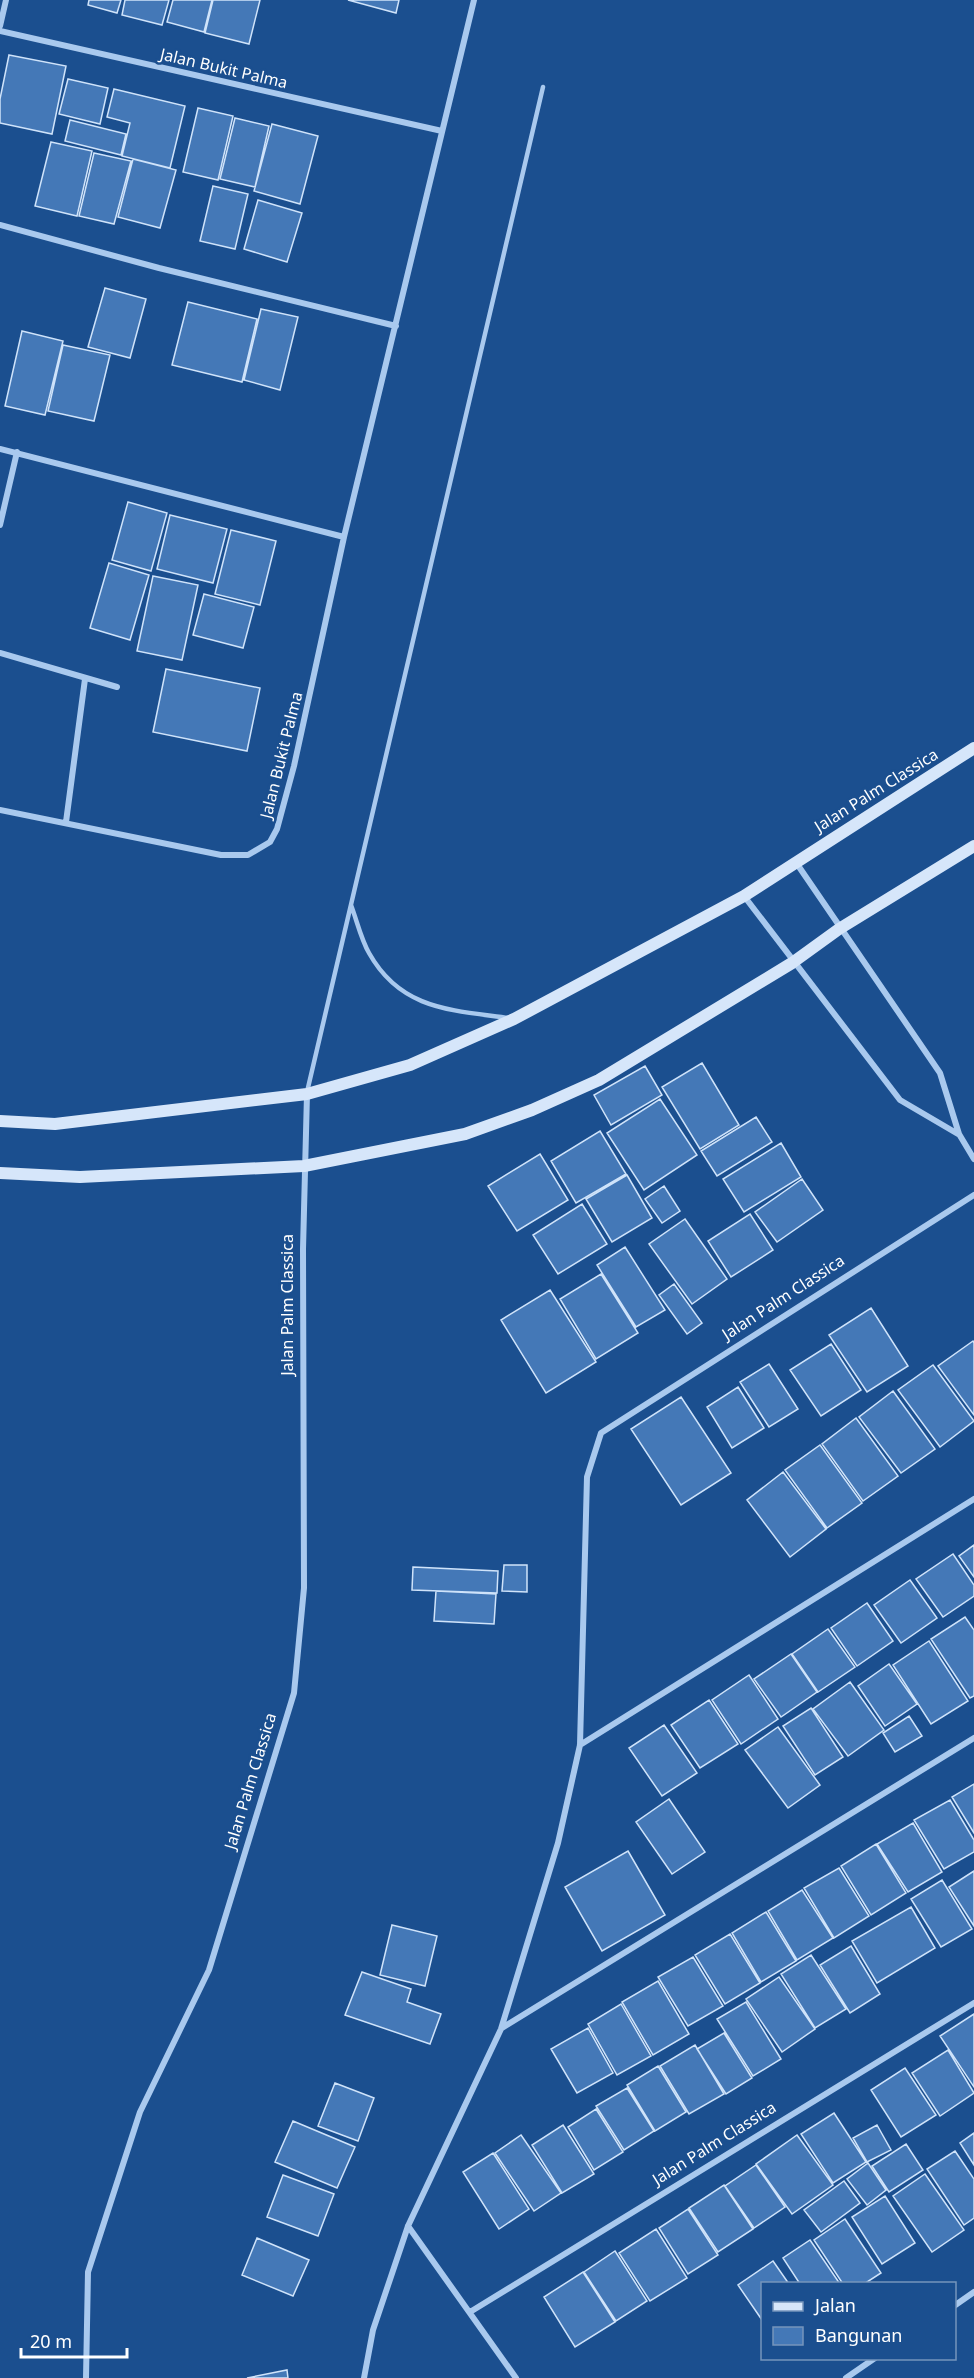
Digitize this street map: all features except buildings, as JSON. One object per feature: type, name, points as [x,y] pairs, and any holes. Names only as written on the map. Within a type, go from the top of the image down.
[{"type":"street","points":[[0,26],[6,0]]},
{"type":"street","name":"Jalan Bukit Palma","points":[[0,810],[221,855],[248,855],[270,842],[277,830],[294,766],[344,537],[474,0]]},
{"type":"street","name":"Jalan Bukit Palma","points":[[0,31],[442,131]]},
{"type":"street","points":[[0,225],[159,268],[396,326]]},
{"type":"street","points":[[0,448],[344,537]]},
{"type":"street","points":[[0,525],[17,452]]},
{"type":"street","points":[[0,653],[117,687]]},
{"type":"street","points":[[66,822],[85,679]]},
{"type":"street","name":"Jalan Palm Classica","points":[[0,1121],[56,1124],[307,1094],[410,1065],[514,1019],[744,896],[795,861],[974,748]]},
{"type":"street","points":[[0,1173],[80,1177],[304,1166],[465,1134],[532,1110],[599,1080],[792,963],[839,929],[974,846]]},
{"type":"street","points":[[795,861],[839,929],[940,1073],[959,1134],[974,1159]]},
{"type":"street","points":[[744,896],[792,963],[900,1100],[959,1134]]},
{"type":"street","name":"Jalan Palm Classica","points":[[86,2378],[88,2272],[140,2112],[209,1970],[294,1693],[304,1588],[304,1166],[307,1094]]},
{"type":"street","name":"Jalan Palm Classica","points":[[364,2378],[373,2330],[408,2226],[501,2029],[558,1843],[580,1745],[587,1477],[601,1434],[974,1195]]},
{"type":"street","points":[[580,1745],[974,1499]]},
{"type":"street","points":[[501,2029],[974,1738]]},
{"type":"street","name":"Jalan Palm Classica","points":[[470,2312],[974,2003]]},
{"type":"street","points":[[408,2226],[516,2378]]},
{"type":"street","points":[[956,2305],[974,2292]]},
{"type":"street","points":[[846,2378],[872,2360]]},
{"type":"lane","points":[[307,1094],[543,87]]},
{"type":"lane","points":[[351,905],[369,953],[396,988],[439,1008],[514,1019]]}]
